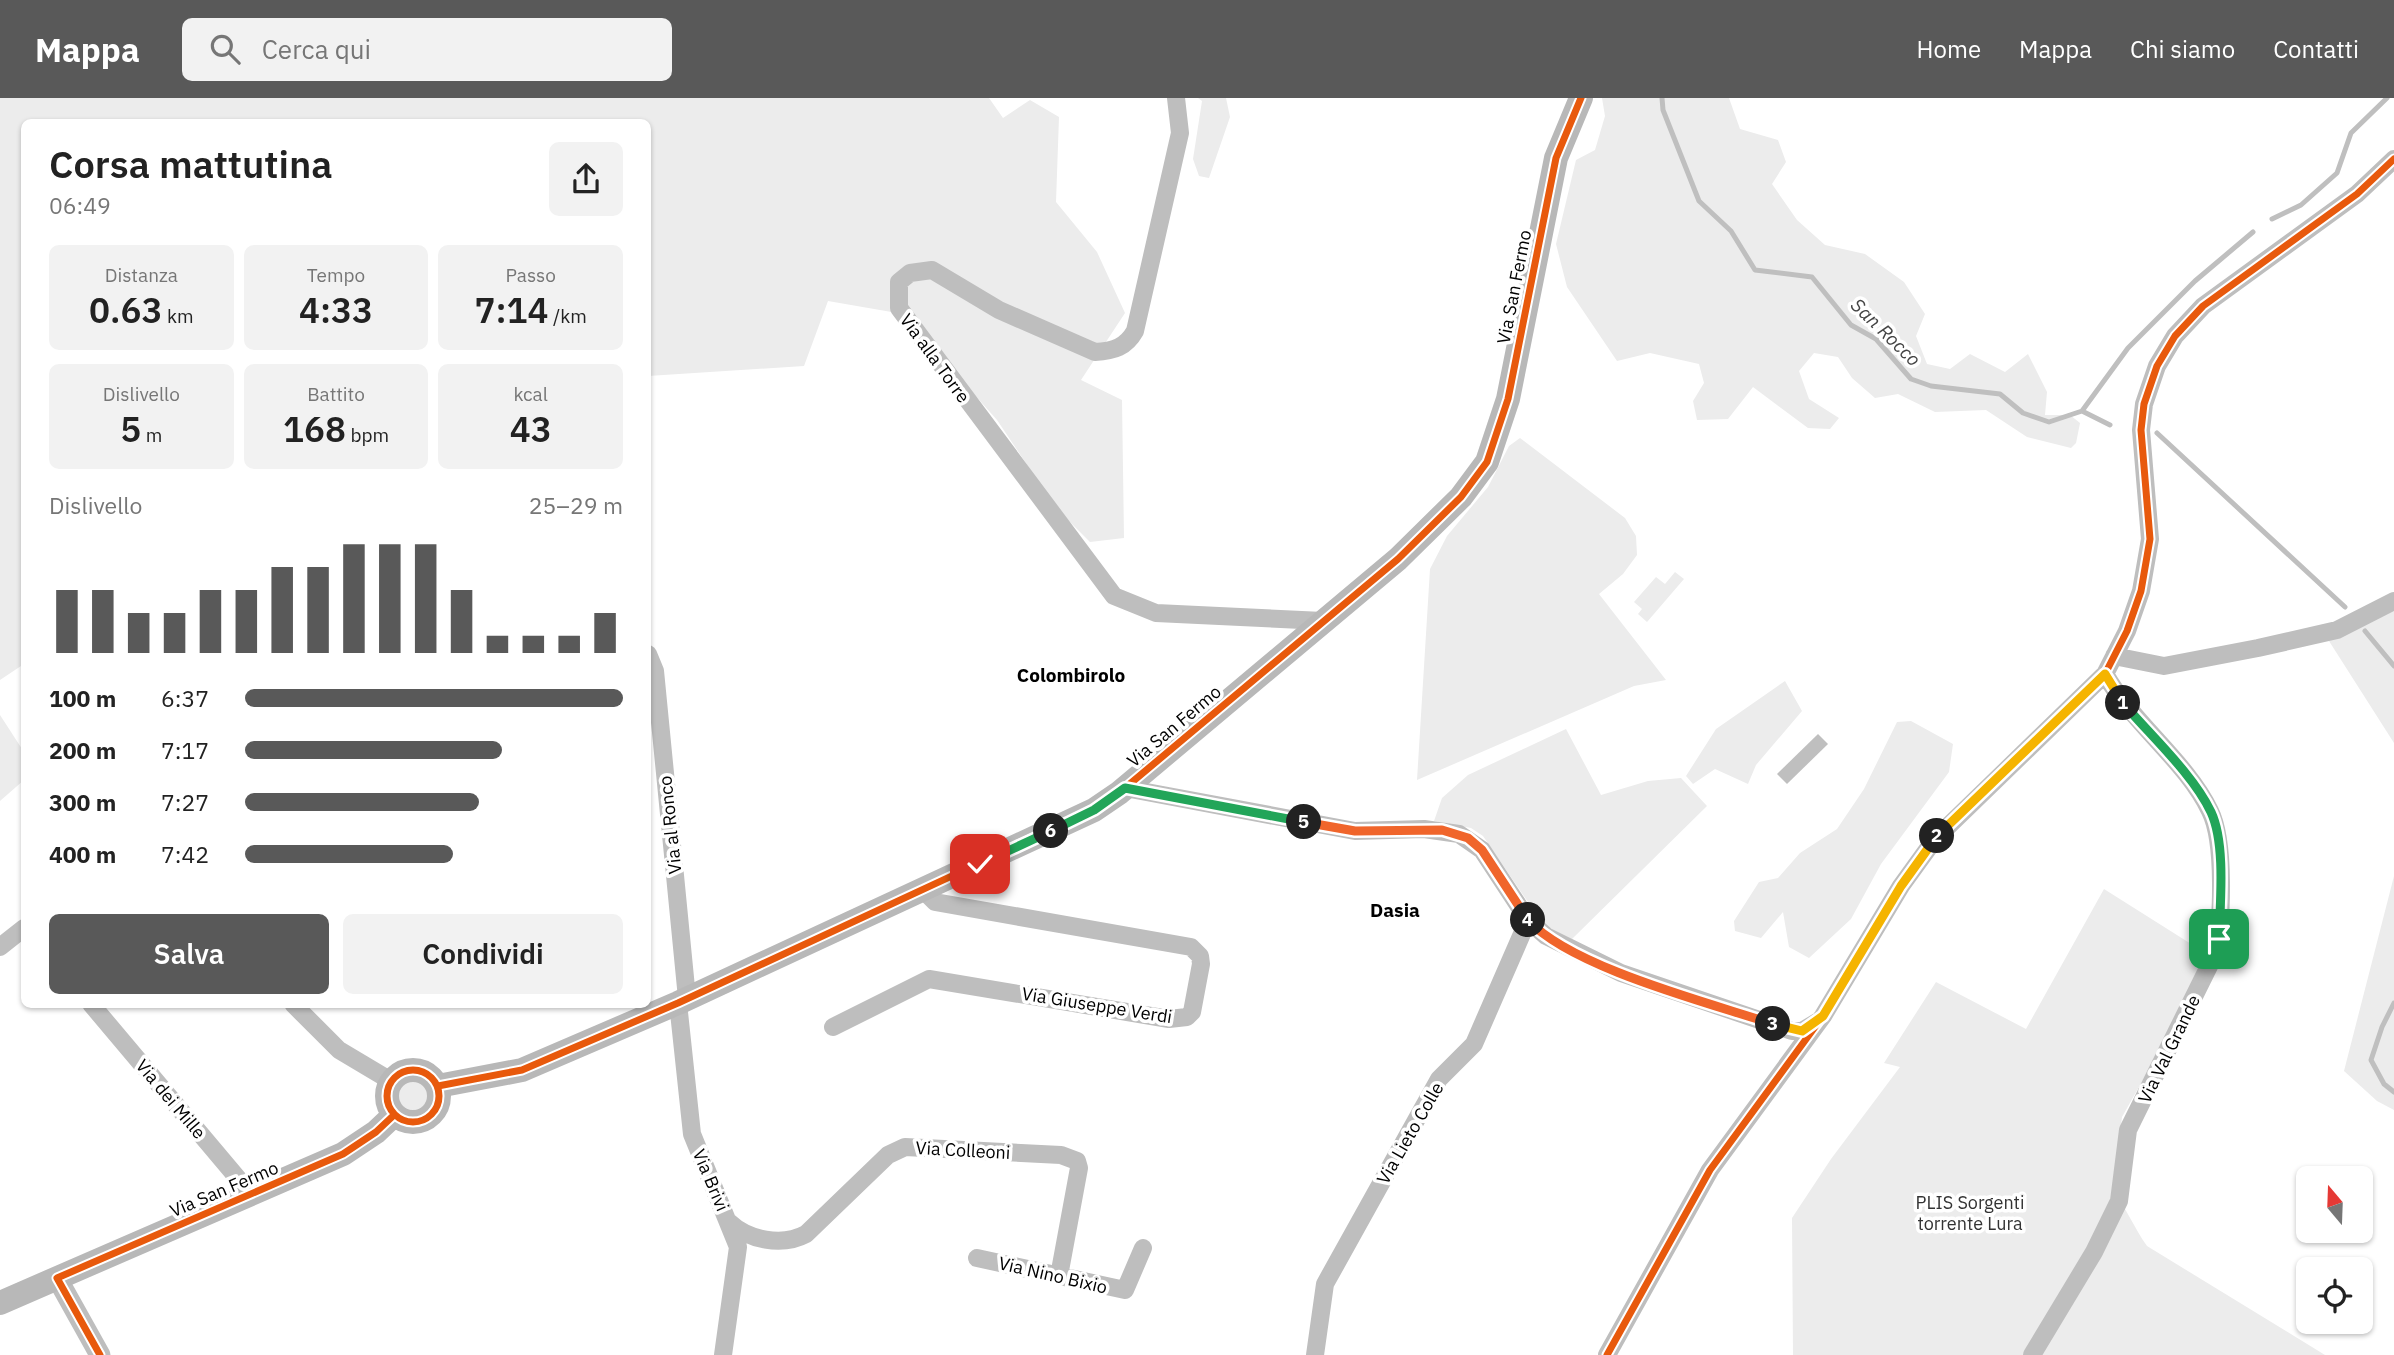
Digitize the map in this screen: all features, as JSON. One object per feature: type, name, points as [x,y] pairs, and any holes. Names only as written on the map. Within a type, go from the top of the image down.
[{"type":"main road","name":"Via San Fermo","points":[[438,1086],[522,1070],[682,1000],[1083,816],[1125,788],[1398,559],[1461,497],[1487,462],[1508,398],[1556,158],[1581,98]]},
{"type":"main road","points":[[412,1069],[428,1073],[438,1086],[436,1109],[424,1120],[408,1122],[394,1115],[386,1095],[391,1081],[404,1071],[412,1069]]},
{"type":"main road","name":"Via San Fermo","points":[[0,1303],[343,1154],[376,1132],[394,1115]]},
{"type":"street","name":"Via alla Torre","points":[[1176,98],[1180,133],[1135,331],[1128,343],[1108,351],[1096,352],[999,310],[932,270],[911,273],[899,282],[899,308],[923,344],[1114,596],[1156,613],[1323,621]]},
{"type":"street","points":[[1607,1355],[1710,1170],[1817,1022],[1901,886],[1935,839],[2105,674],[2127,631],[2141,591],[2150,539],[2141,430],[2144,404],[2157,366],[2175,336],[2203,306],[2390,171]]},
{"type":"street","points":[[2114,656],[2165,666],[2337,630],[2394,601]]},
{"type":"street","name":"Via al Ronco","points":[[651,661],[655,671],[682,1000]]},
{"type":"street","name":"Via Val Grande","points":[[2032,1355],[2094,1252],[2119,1201],[2128,1130],[2214,956],[2219,939],[2221,895],[2217,837],[2211,812],[2192,784],[2119,698],[2105,674]]},
{"type":"street","points":[[1125,788],[1355,831],[1424,829],[1459,834],[1482,850],[1528,920],[1546,936],[1620,973],[1792,1031],[1802,1031],[1817,1022]]},
{"type":"street","name":"Via Giuseppe Verdi","points":[[833,1027],[929,979],[1169,1019],[1187,1017],[1192,1012],[1200,956],[1191,947],[935,902],[923,890]]},
{"type":"street","name":"Via Lieto Colle","points":[[1315,1355],[1325,1284],[1439,1080],[1474,1044],[1528,920]]},
{"type":"street","points":[[0,947],[21,930]]},
{"type":"street","name":"Via Brivi","points":[[682,1000],[692,1135],[736,1236],[738,1258],[723,1355]]},
{"type":"street","name":"Via dei Mille","points":[[94,1008],[251,1195]]},
{"type":"street","points":[[297,1008],[339,1050],[391,1081]]},
{"type":"street","name":"Via Colleoni","points":[[729,1222],[737,1230],[770,1240],[796,1239],[806,1234],[888,1156],[905,1147],[1061,1154],[1077,1161],[1079,1168],[1059,1276]]},
{"type":"street","name":"Via Nino Bixio","points":[[977,1258],[1125,1290],[1143,1248]]},
{"type":"street","points":[[57,1278],[100,1355]]},
{"type":"green space","points":[[0,98],[989,98],[1003,118],[1030,100],[1059,117],[1056,202],[1097,252],[1125,313],[1081,380],[1122,400],[1124,538],[1090,542],[1056,508],[997,420],[903,314],[828,301],[804,366],[651,376],[651,119],[21,119],[21,666],[0,680]]},
{"type":"green space","points":[[1198,98],[1226,98],[1230,117],[1209,178],[1199,176],[1193,159],[1202,101]]},
{"type":"green space","points":[[1602,98],[1729,98],[1740,129],[1778,140],[1786,162],[1772,184],[1797,220],[1825,245],[1865,254],[1904,282],[1925,314],[1916,336],[1927,364],[1950,369],[1970,354],[2005,372],[2028,354],[2047,392],[2045,415],[2070,415],[2080,423],[2076,443],[2071,448],[2027,437],[1986,410],[1935,412],[1898,394],[1875,398],[1852,378],[1838,357],[1814,353],[1799,371],[1809,399],[1839,418],[1830,429],[1808,428],[1753,387],[1728,419],[1697,420],[1693,401],[1704,383],[1699,364],[1650,353],[1617,361],[1567,287],[1556,244],[1576,160],[1595,150],[1605,116]]},
{"type":"green space","points":[[1520,438],[1625,518],[1636,536],[1637,555],[1623,574],[1599,594],[1666,680],[1634,686],[1417,780],[1430,569],[1447,536],[1488,487],[1509,446]]},
{"type":"green space","points":[[1675,572],[1684,579],[1647,622],[1638,614],[1642,609],[1634,602],[1656,577],[1665,584]]},
{"type":"green space","points":[[2394,608],[2394,743],[2329,641]]},
{"type":"green space","points":[[1785,681],[1802,711],[1756,765],[1748,784],[1715,769],[1693,784],[1686,776],[1716,729]]},
{"type":"green space","points":[[0,715],[21,747],[21,783],[0,801]]},
{"type":"green space","points":[[1911,721],[1953,744],[1949,772],[1881,864],[1851,919],[1809,958],[1789,947],[1783,912],[1761,938],[1735,931],[1734,921],[1759,882],[1778,878],[1800,853],[1837,829],[1864,789],[1897,722]]},
{"type":"green space","points":[[1566,729],[1601,795],[1648,781],[1681,778],[1707,806],[1572,939],[1548,927],[1534,911],[1483,836],[1471,828],[1434,821],[1442,798],[1468,775]]},
{"type":"green space","points":[[2394,876],[2394,1110],[2377,1101],[2344,1071]]},
{"type":"green space","name":"PLIS Sorgenti torrente Lura","points":[[2104,889],[2207,954],[2201,977],[2122,1117],[2113,1193],[2147,1246],[2325,1355],[1793,1355],[1792,1218],[1831,1159],[1900,1067],[1884,1063],[1936,982],[2026,1029]]},
{"type":"green space","points":[[413,1080],[424,1084],[428,1095],[424,1106],[413,1110],[402,1106],[398,1095],[402,1084]]},
{"type":"shaded area","points":[[1818,734],[1828,744],[1787,784],[1777,774]]},
{"type":"waterway","name":"San Rocco","points":[[1662,98],[1663,110],[1699,201],[1731,231],[1755,270],[1812,277],[1851,325],[1876,339],[1911,379],[1931,386],[2000,394],[2023,413],[2049,422],[2082,411],[2110,425]]},
{"type":"waterway","points":[[2272,219],[2301,205],[2337,173],[2351,133],[2387,98]]},
{"type":"waterway","points":[[2082,411],[2128,348],[2195,281],[2253,232]]},
{"type":"waterway","name":"San Rocco","points":[[2157,433],[2345,607]]},
{"type":"waterway","name":"San Rocco","points":[[2365,631],[2394,666]]},
{"type":"waterway","name":"San Rocco","points":[[2394,1003],[2382,1027],[2371,1060],[2384,1084],[2394,1092]]},
{"type":"cycle path","points":[[438,1086],[522,1070],[678,1003],[1094,810],[1119,793],[1398,559],[1461,497],[1487,462],[1508,399],[1556,158],[1581,98]]},
{"type":"cycle path","points":[[1607,1355],[1710,1170],[1823,1016],[1901,886],[1935,839],[2105,674],[2127,631],[2141,591],[2150,539],[2141,430],[2144,404],[2157,366],[2175,336],[2203,306],[2357,194],[2394,159]]},
{"type":"cycle path","points":[[413,1070],[432,1077],[439,1096],[432,1115],[413,1122],[394,1115],[387,1096],[394,1077],[413,1070]]},
{"type":"cycle path","points":[[100,1355],[57,1278],[343,1154],[376,1132],[394,1115]]},
{"type":"district","name":"Colombirolo","points":[[1071,675]]},
{"type":"district","name":"Dasia","points":[[1395,910]]},
{"type":"route","points":[[980,864],[1094,810],[1125,788],[1355,831],[1402,828],[1442,830],[1468,838],[1482,850],[1528,920],[1546,936],[1620,973],[1792,1031],[1802,1031],[1823,1016],[1901,886],[1935,839],[2105,674],[2119,698],[2192,784],[2211,812],[2217,837],[2221,895],[2219,939]]}]
